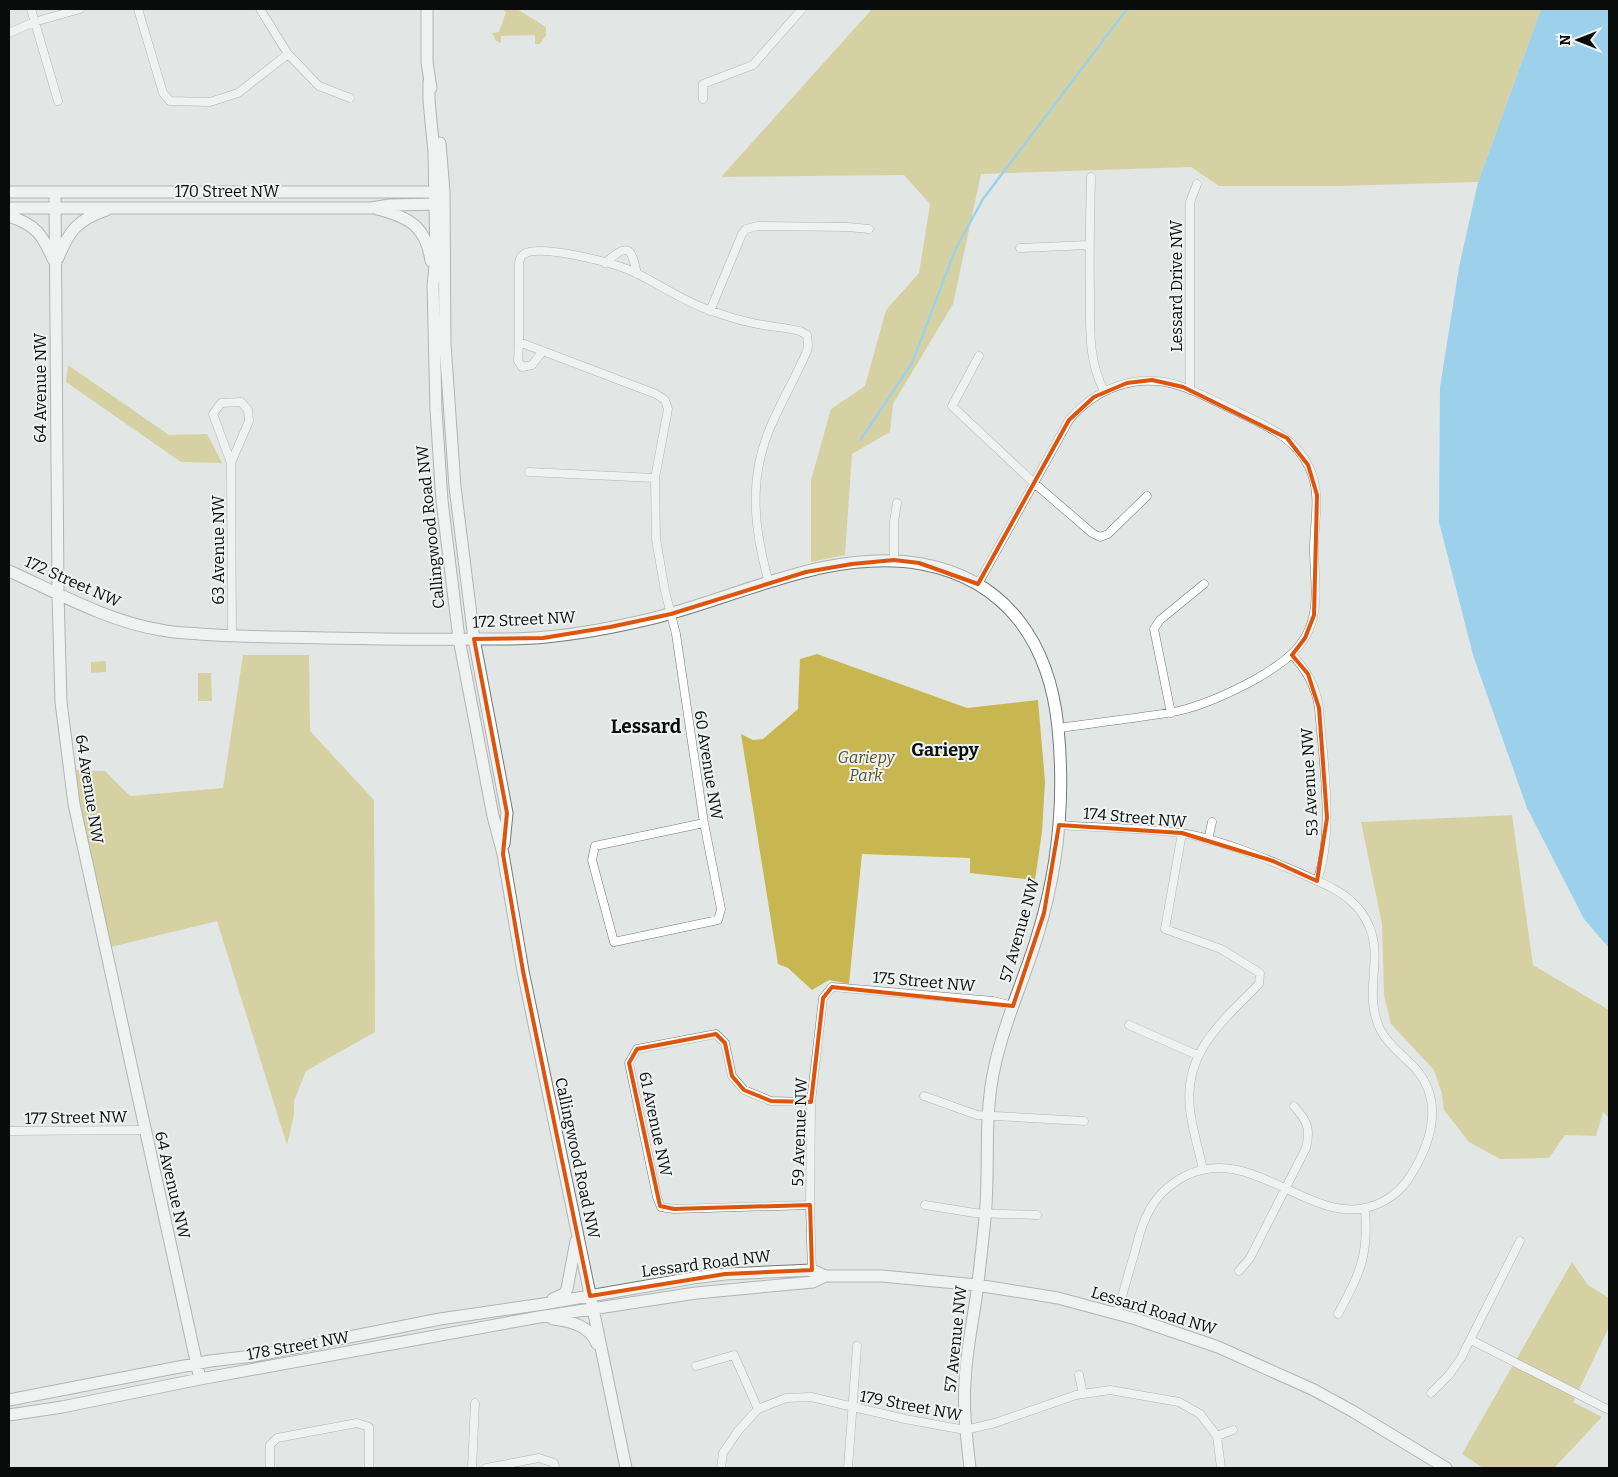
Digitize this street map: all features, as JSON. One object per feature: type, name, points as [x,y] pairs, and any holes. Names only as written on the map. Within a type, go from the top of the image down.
[{"type":"main road","name":"Callingwood Road NW","points":[[427,9],[427,62],[439,192],[445,344],[455,487],[474,639],[507,813],[503,854]]},
{"type":"main road","name":"170 Street NW","points":[[9,192],[439,192]]},
{"type":"main road","name":"64 Avenue NW","points":[[55,192],[58,593],[61,702],[74,804],[200,1379]]},
{"type":"main road","name":"Callingwood Road NW","points":[[439,204],[433,285],[436,410],[442,501],[459,639],[491,806],[503,854],[523,971],[626,1468]]},
{"type":"main road","name":"170 Street NW","points":[[9,208],[371,208],[390,205],[439,204]]},
{"type":"main road","points":[[56,265],[65,241],[76,225],[93,214],[113,208]]},
{"type":"main road","points":[[371,208],[400,215],[416,226],[425,240],[431,258],[433,285]]},
{"type":"main road","points":[[9,216],[31,225],[38,231],[56,265]]},
{"type":"main road","name":"172 Street NW","points":[[9,571],[110,617],[162,631],[232,636],[516,639],[556,636],[610,627],[671,614],[769,583],[832,566],[894,560],[919,563],[947,570],[978,584],[1001,601],[1020,620],[1035,642],[1043,660]]},
{"type":"main road","name":"57 Avenue NW","points":[[970,1468],[965,1430],[965,1381],[986,1214],[988,1116],[994,1067],[1044,913],[1053,871],[1059,825],[1060,771],[1058,728],[1055,705],[1043,660]]},
{"type":"main road","points":[[543,1304],[564,1294],[567,1288],[577,1232]]},
{"type":"main road","name":"Lessard Road NW","points":[[590,1296],[726,1274],[812,1270],[824,1276],[882,1276],[977,1284],[1058,1298],[1117,1314],[1218,1347],[1314,1390],[1446,1468]]},
{"type":"main road","name":"Lessard Road NW","points":[[593,1310],[704,1292],[812,1282],[824,1276]]},
{"type":"main road","name":"178 Street NW","points":[[9,1400],[197,1364],[253,1356],[440,1319],[590,1296]]},
{"type":"main road","name":"178 Street NW","points":[[9,1415],[62,1407],[200,1379],[539,1318],[593,1310]]},
{"type":"main road","points":[[539,1318],[564,1320],[583,1326],[594,1338],[604,1363]]},
{"type":"street","points":[[31,9],[58,101]]},
{"type":"street","points":[[9,33],[34,22],[80,9]]},
{"type":"street","points":[[138,9],[163,93],[170,101],[210,102],[238,93],[288,54]]},
{"type":"street","points":[[260,9],[288,54],[319,86],[350,98]]},
{"type":"street","points":[[703,99],[703,84],[753,65],[802,9]]},
{"type":"street","points":[[1090,178],[1091,347],[1095,370],[1104,391]]},
{"type":"street","name":"Lessard Drive NW","points":[[1190,390],[1190,202],[1197,184]]},
{"type":"street","points":[[710,310],[742,234],[746,229],[758,226],[869,229]]},
{"type":"street","points":[[1020,248],[1089,245]]},
{"type":"street","points":[[605,262],[620,250],[630,251],[637,274]]},
{"type":"street","points":[[543,351],[532,365],[522,367],[518,361],[519,265],[524,254],[534,251],[558,253],[605,262],[637,274],[710,310],[751,323],[800,331],[807,335],[805,356],[767,434],[758,472],[755,500],[756,530],[769,583]]},
{"type":"street","name":"60 Avenue NW","points":[[519,342],[656,394],[664,400],[668,410],[655,478],[656,539],[678,644],[704,822],[721,909],[718,920],[614,942],[592,860],[595,846],[704,822]]},
{"type":"street","points":[[979,356],[952,406],[1034,483],[1096,536],[1108,534],[1147,496]]},
{"type":"street","points":[[978,584],[1069,420],[1082,406],[1104,391],[1127,383],[1146,380],[1174,384],[1274,429],[1294,446],[1304,458],[1312,473],[1317,495],[1314,545],[1315,606],[1308,631],[1292,655],[1278,666],[1221,697],[1202,704],[1171,713],[1058,728]]},
{"type":"street","name":"63 Avenue NW","points":[[231,463],[249,421],[248,410],[241,402],[221,403],[213,414],[231,463],[232,636]]},
{"type":"street","points":[[529,472],[655,478]]},
{"type":"street","points":[[894,560],[894,522],[897,504]]},
{"type":"street","points":[[1171,713],[1154,629],[1160,620],[1204,584]]},
{"type":"street","name":"53 Avenue NW","points":[[1292,655],[1308,674],[1315,690],[1319,708],[1327,818],[1325,849],[1317,881]]},
{"type":"street","name":"174 Street NW","points":[[1208,840],[1212,822]]},
{"type":"street","name":"174 Street NW","points":[[1059,825],[1182,834],[1208,840],[1273,861],[1317,881]]},
{"type":"street","points":[[1182,834],[1165,929],[1221,948],[1260,973],[1259,984],[1213,1031],[1197,1055],[1190,1078],[1190,1109],[1203,1170]]},
{"type":"street","points":[[1117,1314],[1142,1226],[1148,1212],[1170,1186],[1188,1175],[1218,1168],[1240,1170],[1326,1206],[1344,1209],[1365,1209],[1392,1196],[1407,1181],[1426,1146],[1433,1123],[1432,1103],[1419,1073],[1391,1045],[1377,1020],[1372,990],[1375,949],[1369,925],[1352,901],[1317,881]]},
{"type":"street","name":"175 Street NW","points":[[832,987],[877,989],[993,1001],[1013,1006]]},
{"type":"street","name":"59 Avenue NW","points":[[812,1282],[810,1205],[812,1102],[823,998],[832,987]]},
{"type":"street","points":[[1128,1024],[1197,1055]]},
{"type":"street","name":"61 Avenue NW","points":[[810,1205],[674,1210],[661,1207],[657,1197],[629,1063],[637,1049],[716,1034],[725,1043],[732,1076],[744,1090],[771,1101],[812,1102]]},
{"type":"street","points":[[924,1096],[970,1114],[1084,1121]]},
{"type":"street","points":[[1239,1272],[1250,1258],[1306,1148],[1308,1130],[1306,1119],[1294,1106]]},
{"type":"street","name":"177 Street NW","points":[[9,1131],[144,1130]]},
{"type":"street","points":[[925,1205],[986,1214],[1037,1215]]},
{"type":"street","points":[[1338,1314],[1361,1268],[1366,1238],[1365,1209]]},
{"type":"street","points":[[1431,1392],[1455,1367],[1520,1241]]},
{"type":"street","points":[[1470,1340],[1609,1410]]},
{"type":"street","points":[[848,1468],[857,1346]]},
{"type":"street","points":[[696,1366],[734,1355],[758,1409]]},
{"type":"street","points":[[1078,1375],[1083,1394]]},
{"type":"street","name":"179 Street NW","points":[[722,1468],[724,1453],[738,1431],[758,1409],[786,1398],[811,1397],[851,1408],[965,1430],[994,1423],[1076,1395],[1110,1390],[1179,1402],[1200,1414],[1217,1436]]},
{"type":"street","points":[[472,1468],[475,1403]]},
{"type":"street","points":[[270,1468],[270,1445],[277,1438],[357,1423],[369,1427],[370,1468]]},
{"type":"street","points":[[1221,1468],[1217,1436],[1233,1430]]},
{"type":"street","points":[[486,1468],[539,1458],[554,1466]]},
{"type":"highlighted area","points":[[1152,380],[1183,387],[1287,438],[1308,465],[1317,495],[1314,615],[1305,638],[1292,655],[1308,674],[1319,708],[1327,818],[1317,881],[1273,861],[1182,833],[1059,825],[1044,913],[1013,1006],[832,987],[823,998],[811,1102],[771,1101],[744,1090],[732,1076],[725,1043],[716,1034],[637,1049],[629,1063],[660,1206],[674,1209],[810,1205],[812,1270],[725,1274],[590,1296],[523,971],[503,854],[507,813],[474,639],[543,638],[610,627],[671,614],[806,572],[852,564],[894,560],[919,563],[978,584],[1069,420],[1094,397],[1127,383]]},
{"type":"green space","points":[[502,9],[517,9],[546,27],[546,35],[540,44],[535,44],[535,35],[501,36],[501,43],[496,41],[492,33],[499,32],[506,12]]},
{"type":"green space","points":[[872,9],[1541,9],[1478,182],[1339,186],[1219,186],[1191,167],[981,174],[953,304],[893,404],[890,432],[852,454],[845,555],[811,562],[811,480],[831,409],[865,386],[886,310],[919,273],[930,204],[904,175],[721,177]]},
{"type":"green space","points":[[68,365],[169,435],[207,434],[222,463],[181,462],[66,382]]},
{"type":"green space","name":"Gariepy Park","points":[[817,654],[967,708],[1038,700],[1045,782],[1042,832],[1035,880],[970,873],[970,858],[862,854],[849,984],[829,980],[812,990],[788,968],[778,964],[741,734],[753,740],[763,739],[798,709],[800,659]]},
{"type":"green space","points":[[243,655],[309,655],[310,731],[374,800],[375,1032],[306,1071],[294,1101],[294,1115],[287,1145],[217,921],[111,947],[73,770],[105,771],[130,796],[223,788]]},
{"type":"green space","points":[[106,661],[106,672],[91,673],[91,662]]},
{"type":"green space","points":[[198,673],[211,673],[212,701],[198,701]]},
{"type":"green space","points":[[1512,815],[1533,965],[1609,1010],[1609,1118],[1603,1112],[1596,1136],[1565,1135],[1549,1158],[1500,1159],[1469,1142],[1444,1110],[1442,1094],[1434,1070],[1391,1024],[1384,995],[1382,924],[1361,822]]},
{"type":"green space","points":[[1572,1262],[1588,1285],[1609,1298],[1609,1327],[1573,1402],[1602,1417],[1554,1468],[1483,1468],[1462,1454]]},
{"type":"water","points":[[1541,9],[1609,9],[1609,948],[1584,919],[1527,808],[1473,655],[1439,522],[1440,387],[1459,267],[1478,182]]},
{"type":"waterway","points":[[861,439],[912,363],[956,248],[983,199],[1127,9]]},
{"type":"district","name":"Lessard","points":[[646,726]]},
{"type":"district","name":"Gariepy","points":[[945,750]]}]
